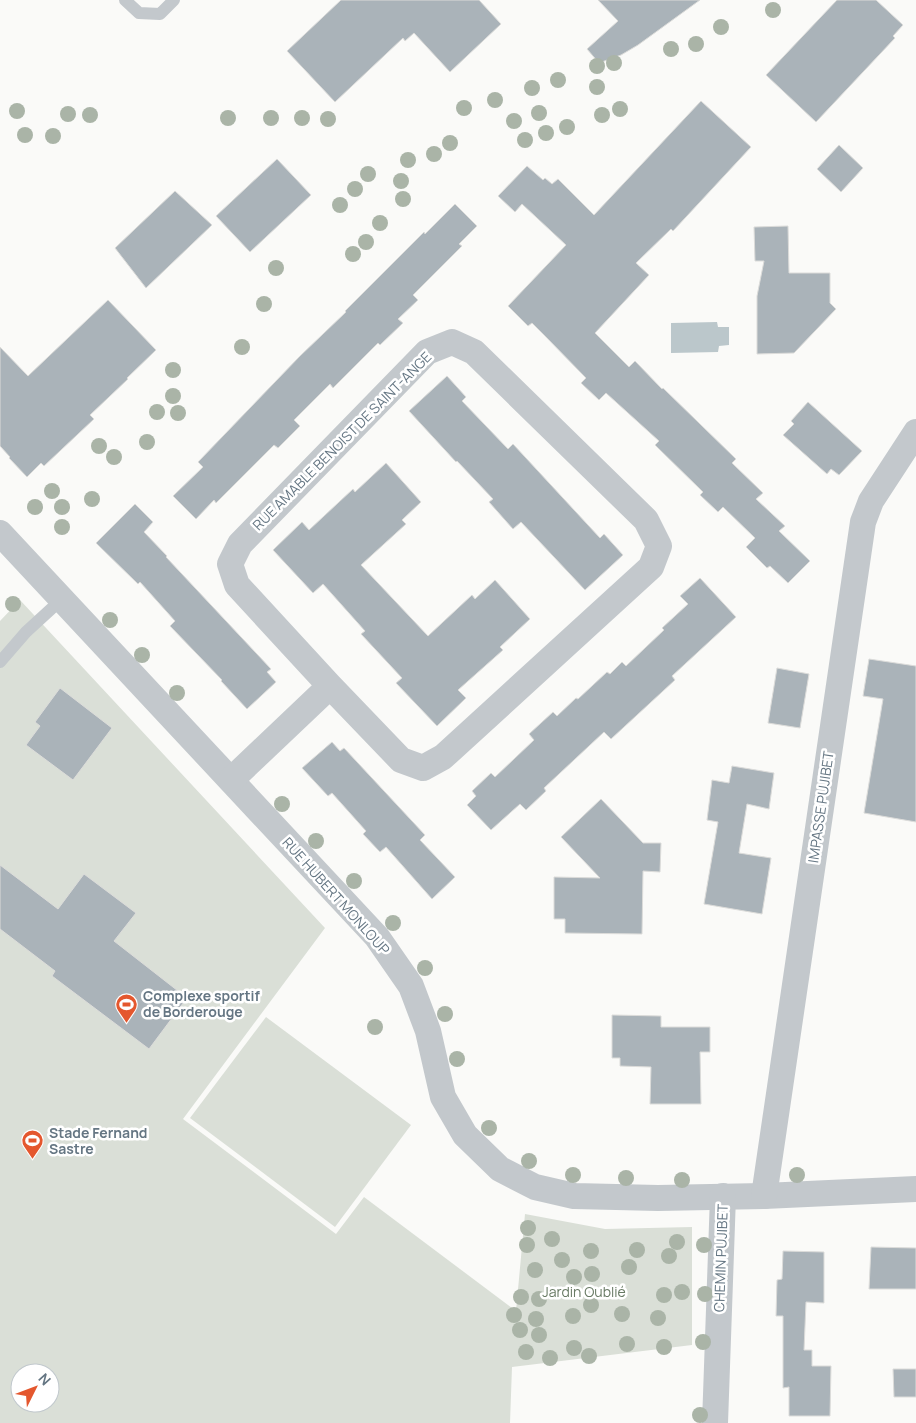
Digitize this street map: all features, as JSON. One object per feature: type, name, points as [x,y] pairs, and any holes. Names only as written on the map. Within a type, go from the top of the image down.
[{"type":"street","name":"RUE AMABLE BENOIST DE SAINT-ANGE","points":[[452,342],[474,352],[646,520],[659,546],[651,567],[443,758],[423,768],[401,760],[330,686],[237,585],[230,564],[240,544],[427,352],[452,342]]},
{"type":"street","name":"IMPASSE PUJIBET","points":[[764,1196],[863,522],[871,501],[916,432]]},
{"type":"street","name":"RUE HUBERT MONLOUP","points":[[0,534],[376,937],[411,986],[428,1031],[444,1097],[465,1135],[500,1168],[535,1187],[574,1196],[658,1198],[723,1196]]},
{"type":"street","points":[[231,780],[330,686]]},
{"type":"street","name":"CHEMIN PUJIBET","points":[[715,1423],[723,1196],[916,1190]]},
{"type":"lane","points":[[125,0],[139,13],[160,14],[174,0]]},
{"type":"lane","points":[[0,662],[26,632],[62,599]]},
{"type":"green space","name":"Complexe sportif de Borderouge","points":[[20,600],[325,928],[183,1119],[336,1234],[364,1197],[516,1311],[525,1214],[605,1229],[692,1227],[692,1345],[512,1367],[510,1423],[0,1423],[0,621]]},
{"type":"green space","points":[[266,1017],[411,1125],[335,1227],[190,1118]]},
{"type":"shaded area","points":[[717,322],[718,327],[729,327],[729,345],[719,346],[718,352],[671,353],[671,323]]},
{"type":"building","points":[[341,0],[479,0],[501,24],[450,72],[414,33],[405,41],[403,38],[335,102],[287,51]]},
{"type":"building","points":[[598,0],[700,0],[638,45],[621,55],[599,63],[587,49],[618,21]]},
{"type":"building","points":[[837,0],[876,0],[903,25],[893,36],[895,38],[816,122],[766,75]]},
{"type":"building","points":[[701,101],[751,147],[673,231],[671,229],[636,263],[649,275],[595,333],[629,367],[635,361],[736,459],[732,463],[763,493],[756,499],[785,526],[779,531],[810,561],[788,583],[770,566],[767,568],[746,547],[755,538],[723,507],[718,512],[700,495],[703,492],[655,445],[659,441],[606,393],[599,400],[581,383],[586,378],[532,323],[528,326],[508,306],[566,245],[522,204],[515,212],[498,196],[527,166],[543,180],[545,178],[552,184],[558,179],[594,215]]},
{"type":"building","points":[[839,145],[863,168],[841,192],[817,169]]},
{"type":"building","points":[[277,159],[311,195],[250,252],[216,216]]},
{"type":"building","points":[[175,191],[212,225],[146,288],[115,248]]},
{"type":"building","points":[[455,204],[477,226],[459,244],[462,246],[413,295],[418,300],[398,319],[403,323],[380,345],[378,343],[333,388],[330,384],[294,420],[300,426],[278,448],[274,445],[216,503],[214,500],[196,519],[173,496],[203,467],[198,462],[300,356],[424,232],[425,234]]},
{"type":"building","points":[[788,226],[789,273],[830,273],[830,303],[836,309],[794,353],[757,354],[757,296],[764,261],[755,261],[754,227]]},
{"type":"building","points":[[108,300],[156,350],[90,415],[94,419],[44,466],[41,463],[27,477],[0,446],[0,347],[28,376]]},
{"type":"building","points":[[447,376],[466,397],[462,401],[508,449],[513,444],[600,538],[604,534],[623,555],[585,590],[521,522],[513,529],[489,502],[493,499],[409,411]]},
{"type":"building","points":[[808,402],[862,451],[839,475],[831,469],[827,474],[783,435],[794,424],[791,421]]},
{"type":"building","points":[[386,463],[421,502],[402,520],[406,524],[361,565],[428,636],[472,595],[475,599],[495,580],[530,619],[500,647],[503,650],[458,690],[466,698],[437,726],[396,683],[402,678],[361,634],[365,631],[323,584],[313,593],[273,550],[302,522],[309,530],[353,489],[355,492]]},
{"type":"building","points":[[135,504],[153,522],[144,532],[271,669],[267,672],[276,682],[247,709],[170,626],[175,621],[140,582],[138,584],[96,543]]},
{"type":"building","points":[[700,578],[736,617],[672,676],[675,680],[611,739],[604,732],[544,788],[546,791],[526,810],[520,804],[491,830],[467,805],[476,796],[472,791],[491,773],[495,777],[534,740],[529,734],[553,712],[557,716],[607,672],[610,674],[622,662],[626,666],[688,604],[680,596]]},
{"type":"building","points":[[869,659],[916,666],[916,822],[864,813],[883,699],[863,696]]},
{"type":"building","points":[[777,668],[809,674],[800,728],[768,723]]},
{"type":"building","points":[[60,688],[112,728],[73,780],[26,745],[40,726],[35,722]]},
{"type":"building","points":[[332,742],[340,751],[344,748],[425,835],[420,840],[455,877],[432,899],[386,847],[380,852],[363,834],[366,831],[332,793],[328,796],[302,768]]},
{"type":"building","points":[[732,766],[774,773],[769,809],[747,804],[739,853],[771,858],[762,914],[704,904],[718,822],[707,820],[712,780],[729,783]]},
{"type":"building","points":[[601,799],[643,843],[661,843],[660,872],[643,871],[642,934],[565,933],[565,919],[554,919],[554,877],[600,878],[561,837]]},
{"type":"building","points":[[0,865],[58,909],[84,874],[136,913],[114,941],[187,998],[149,1049],[52,976],[55,971],[0,929]]},
{"type":"building","points":[[612,1015],[661,1016],[661,1027],[710,1027],[710,1052],[700,1052],[701,1104],[650,1104],[651,1067],[620,1066],[620,1058],[612,1058]]},
{"type":"building","points":[[871,1247],[916,1248],[916,1289],[869,1289]]},
{"type":"building","points":[[783,1251],[824,1252],[824,1303],[806,1302],[804,1350],[812,1350],[812,1366],[831,1366],[830,1416],[789,1416],[789,1387],[783,1388],[783,1316],[776,1316],[777,1280],[782,1279]]},
{"type":"building","points":[[893,1369],[916,1369],[916,1397],[894,1397]]},
{"type":"place","name":"Complexe sportif de Borderouge","points":[[127,1023]]},
{"type":"place","name":"Stade Fernand Sastre","points":[[33,1160]]},
{"type":"park label","name":"Jardin Oublié","points":[[584,1292]]}]
